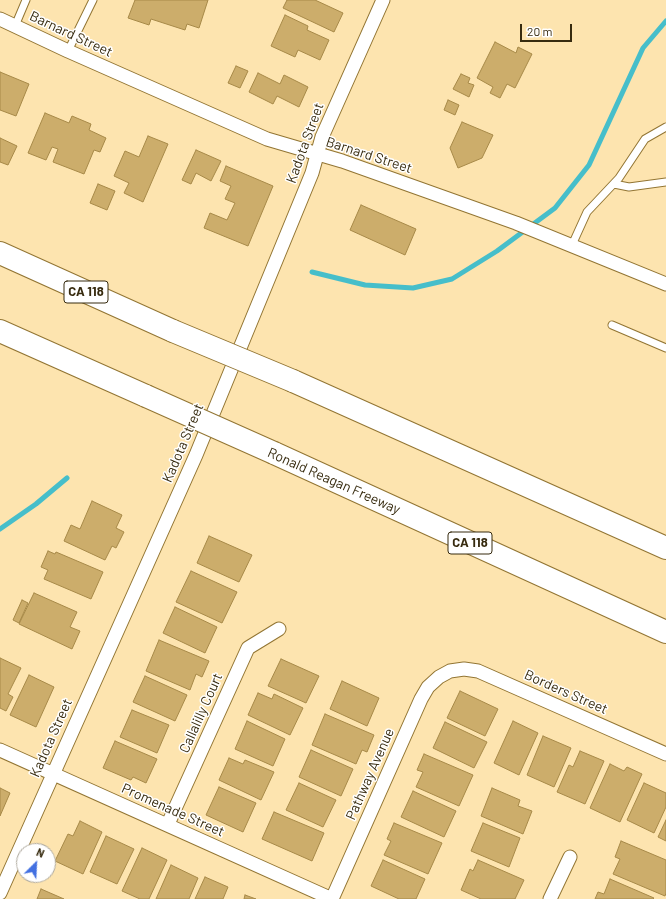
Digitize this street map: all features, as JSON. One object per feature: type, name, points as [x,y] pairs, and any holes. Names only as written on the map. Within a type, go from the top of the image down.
[{"type":"highway","name":"CA 118","points":[[0,253],[173,331],[292,381],[666,548]]},
{"type":"highway","name":"Ronald Reagan Freeway","points":[[0,331],[274,453],[666,632]]},
{"type":"street","name":"Kadota Street","points":[[0,893],[196,455],[312,173],[322,137],[383,0]]},
{"type":"street","name":"Barnard Street","points":[[0,19],[68,52],[266,139],[342,162],[516,223],[666,284]]},
{"type":"street","name":"Callalilly Court","points":[[168,824],[248,648],[279,629]]},
{"type":"street","name":"Borders Street","points":[[450,671],[464,669],[478,671],[666,754]]},
{"type":"street","name":"Pathway Avenue","points":[[332,899],[421,699],[428,687],[438,677],[450,671]]},
{"type":"street","name":"Promenade Street","points":[[0,750],[168,824],[332,899]]},
{"type":"street","points":[[550,899],[570,857]]},
{"type":"lane","points":[[14,26],[26,0]]},
{"type":"lane","points":[[68,52],[93,0]]},
{"type":"lane","points":[[572,246],[587,212],[620,178],[645,139],[666,127]]},
{"type":"lane","points":[[614,184],[630,187],[666,182]]},
{"type":"lane","points":[[612,325],[666,348]]},
{"type":"building","points":[[135,0],[208,0],[199,28],[187,24],[185,30],[151,19],[149,25],[128,18]]},
{"type":"building","points":[[287,0],[315,0],[343,13],[334,32],[283,8]]},
{"type":"building","points":[[285,15],[308,26],[307,30],[329,40],[320,60],[298,50],[295,57],[271,46]]},
{"type":"building","points":[[495,42],[516,53],[518,47],[532,54],[515,88],[507,84],[500,98],[490,93],[493,87],[477,78]]},
{"type":"building","points":[[236,66],[248,71],[240,88],[228,83]]},
{"type":"building","points":[[0,72],[29,84],[16,116],[0,110]]},
{"type":"building","points":[[258,73],[280,84],[284,75],[308,87],[299,107],[277,96],[273,104],[249,92]]},
{"type":"building","points":[[461,74],[470,78],[468,83],[474,85],[469,97],[453,89]]},
{"type":"building","points":[[448,100],[459,105],[455,115],[444,110]]},
{"type":"building","points":[[45,113],[69,123],[72,116],[91,124],[89,130],[106,138],[100,152],[94,150],[84,174],[53,162],[58,149],[52,147],[46,160],[28,153]]},
{"type":"building","points":[[462,122],[493,135],[482,158],[458,168],[450,148]]},
{"type":"building","points":[[148,136],[168,144],[143,202],[124,193],[129,183],[114,176],[125,151],[139,157]]},
{"type":"building","points":[[0,138],[17,146],[8,165],[0,162]]},
{"type":"building","points":[[196,150],[221,161],[211,181],[196,173],[191,184],[182,180]]},
{"type":"building","points":[[226,166],[273,186],[248,246],[204,228],[210,213],[227,220],[235,203],[225,199],[231,186],[220,181]]},
{"type":"building","points":[[98,184],[115,191],[107,210],[90,203]]},
{"type":"building","points":[[361,205],[416,229],[405,255],[350,230]]},
{"type":"building","points":[[92,501],[122,515],[116,528],[124,532],[116,548],[112,546],[105,560],[64,541],[71,525],[80,529]]},
{"type":"building","points":[[209,536],[252,555],[239,582],[197,563]]},
{"type":"building","points":[[48,551],[55,554],[56,552],[103,572],[91,599],[44,579],[48,570],[41,567]]},
{"type":"building","points":[[191,571],[237,592],[222,623],[176,602]]},
{"type":"building","points":[[34,593],[77,612],[70,627],[80,631],[72,649],[19,624]]},
{"type":"building","points":[[22,600],[28,603],[19,623],[13,620]]},
{"type":"building","points":[[175,607],[217,627],[205,653],[163,633]]},
{"type":"building","points":[[159,640],[209,661],[202,677],[196,674],[190,690],[146,671]]},
{"type":"building","points":[[0,658],[21,668],[8,694],[13,697],[6,711],[0,708]]},
{"type":"building","points":[[281,659],[319,676],[306,703],[268,686]]},
{"type":"building","points":[[29,675],[54,687],[36,727],[10,715]]},
{"type":"building","points":[[145,676],[187,695],[175,721],[133,702]]},
{"type":"building","points":[[342,681],[379,698],[367,726],[330,709]]},
{"type":"building","points":[[460,691],[498,709],[485,736],[447,718]]},
{"type":"building","points":[[258,693],[272,699],[274,694],[303,708],[290,735],[248,715]]},
{"type":"building","points":[[132,710],[169,725],[157,753],[120,737]]},
{"type":"building","points":[[325,714],[374,735],[367,752],[362,750],[356,764],[312,745]]},
{"type":"building","points":[[247,721],[285,739],[273,766],[235,749]]},
{"type":"building","points":[[513,721],[538,733],[519,775],[494,763]]},
{"type":"building","points":[[445,722],[487,742],[474,768],[433,748]]},
{"type":"building","points":[[543,736],[571,748],[554,787],[527,775]]},
{"type":"building","points":[[115,741],[157,759],[146,783],[133,777],[131,780],[103,768]]},
{"type":"building","points":[[311,750],[353,769],[341,796],[299,777]]},
{"type":"building","points":[[580,751],[604,761],[585,804],[557,792],[569,765],[573,767]]},
{"type":"building","points":[[424,754],[473,775],[459,806],[416,787],[423,772],[417,770]]},
{"type":"building","points":[[229,758],[243,764],[245,760],[274,772],[261,800],[219,780]]},
{"type":"building","points":[[610,764],[624,771],[627,767],[642,774],[620,822],[590,808]]},
{"type":"building","points":[[299,783],[336,800],[323,827],[286,810]]},
{"type":"building","points":[[644,783],[666,793],[666,807],[654,833],[627,820]]},
{"type":"building","points":[[219,787],[256,803],[243,832],[206,815]]},
{"type":"building","points":[[0,788],[10,793],[0,816]]},
{"type":"building","points":[[492,788],[520,800],[518,806],[532,811],[523,834],[481,816]]},
{"type":"building","points":[[413,791],[456,811],[444,837],[401,817]]},
{"type":"building","points":[[274,812],[324,833],[312,861],[262,839]]},
{"type":"building","points":[[666,820],[666,841],[658,837]]},
{"type":"building","points":[[80,821],[102,832],[83,874],[56,861],[68,834],[73,836]]},
{"type":"building","points":[[394,823],[442,843],[428,874],[384,855],[391,841],[387,839]]},
{"type":"building","points":[[483,823],[520,838],[509,867],[471,851]]},
{"type":"building","points":[[106,836],[134,849],[117,884],[90,872]]},
{"type":"building","points":[[621,841],[666,860],[665,896],[613,874],[620,859],[615,857]]},
{"type":"building","points":[[142,848],[167,860],[149,899],[140,899],[122,891]]},
{"type":"building","points":[[383,860],[425,879],[416,899],[399,899],[371,886]]},
{"type":"building","points":[[478,860],[524,880],[515,899],[481,899],[461,890],[470,869],[473,871]]},
{"type":"building","points":[[171,865],[198,878],[189,899],[156,899]]},
{"type":"building","points":[[205,877],[228,887],[223,899],[195,899]]},
{"type":"building","points":[[610,879],[654,898],[595,899],[598,892],[604,894]]},
{"type":"building","points":[[41,889],[64,899],[37,899]]},
{"type":"building","points":[[245,895],[256,899],[244,899]]},
{"type":"waterway","points":[[312,272],[365,285],[413,288],[452,279],[497,251],[555,208],[589,165],[643,48],[666,21]]},
{"type":"waterway","points":[[0,529],[36,504],[67,478]]}]
